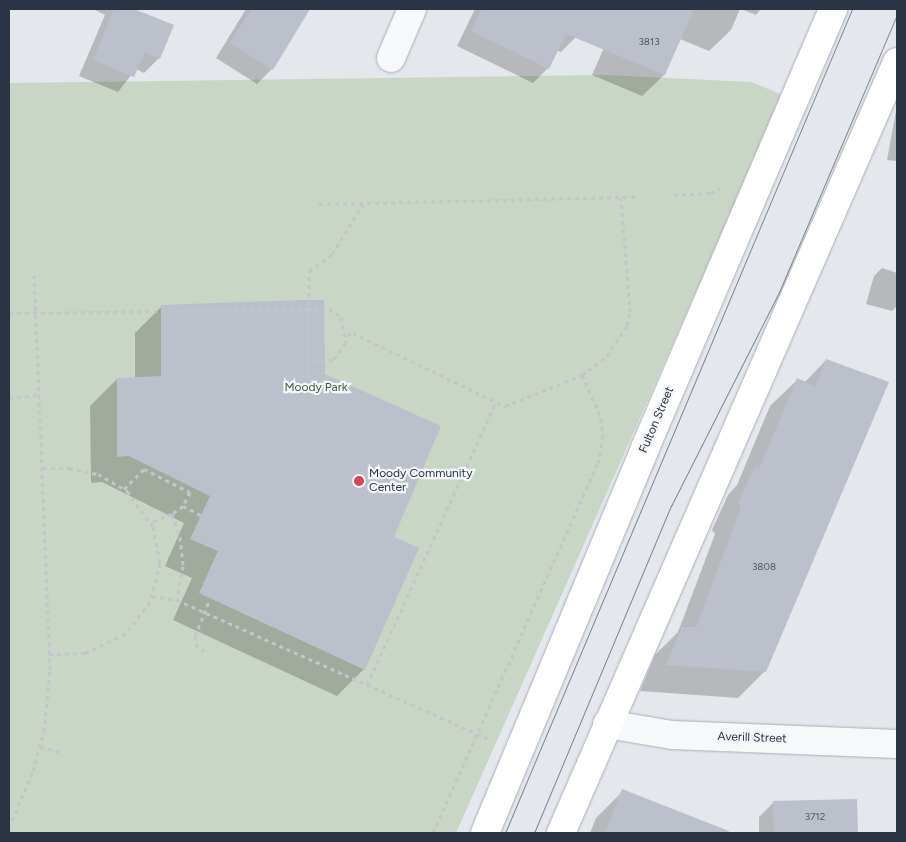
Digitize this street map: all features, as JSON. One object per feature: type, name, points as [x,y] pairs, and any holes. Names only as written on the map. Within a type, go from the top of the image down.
[{"type":"main road","name":"Fulton Street","points":[[485,833],[645,448],[833,9]]},
{"type":"main road","points":[[561,833],[897,62]]},
{"type":"street","points":[[391,58],[412,9]]},
{"type":"street","name":"Averill Street","points":[[607,724],[672,735],[897,744]]},
{"type":"path","points":[[674,195],[711,193],[723,186]]},
{"type":"path","points":[[319,204],[638,197]]},
{"type":"path","points":[[347,335],[354,333],[505,406],[582,375],[612,351],[627,325],[630,312],[621,198]]},
{"type":"path","points":[[309,376],[309,271],[332,254],[363,203]]},
{"type":"path","points":[[9,828],[44,731],[50,654],[34,275]]},
{"type":"path","points":[[9,314],[308,309],[336,312],[341,317],[347,335],[344,350],[333,360],[309,360]]},
{"type":"path","points":[[433,833],[598,463],[603,438],[600,415],[582,375]]},
{"type":"path","points":[[9,398],[40,395]]},
{"type":"path","points":[[367,685],[496,402]]},
{"type":"path","points":[[43,468],[85,470],[124,489],[151,522],[160,563],[152,596],[136,623],[119,638],[85,653],[50,654]]},
{"type":"path","points":[[124,489],[144,469],[190,492],[183,506],[172,514],[151,522]]},
{"type":"path","points":[[183,506],[201,515]]},
{"type":"path","points":[[172,514],[182,546],[183,566],[177,600]]},
{"type":"path","points":[[152,596],[177,600],[491,740]]},
{"type":"path","points":[[205,651],[195,643],[210,599]]},
{"type":"path","points":[[40,746],[61,752]]},
{"type":"green space","name":"Moody Park","points":[[606,75],[751,82],[783,95],[456,833],[9,833],[9,83]]},
{"type":"building","points":[[114,9],[134,9],[174,25],[160,59],[145,52],[134,77],[93,60]]},
{"type":"building","points":[[251,9],[310,9],[273,70],[230,43]]},
{"type":"building","points":[[482,9],[694,9],[665,75],[566,34],[549,69],[471,31]]},
{"type":"building","name":"Moody Community Center","points":[[324,300],[325,374],[441,426],[394,537],[419,548],[365,670],[199,593],[218,551],[190,539],[210,496],[129,456],[117,457],[117,378],[161,376],[161,305]]},
{"type":"building","points":[[826,359],[889,382],[766,672],[666,665],[682,627],[696,627],[741,507],[738,503],[755,466],[759,469],[797,378],[815,386]]},
{"type":"building","points":[[622,789],[729,831],[728,833],[605,833]]},
{"type":"building","points":[[857,799],[858,833],[774,833],[773,801]]},
{"type":"tram line","points":[[505,833],[852,9]]},
{"type":"tram line","points":[[534,833],[671,506],[780,290],[897,14]]},
{"type":"place","name":"Moody Community Center","points":[[359,481]]}]
